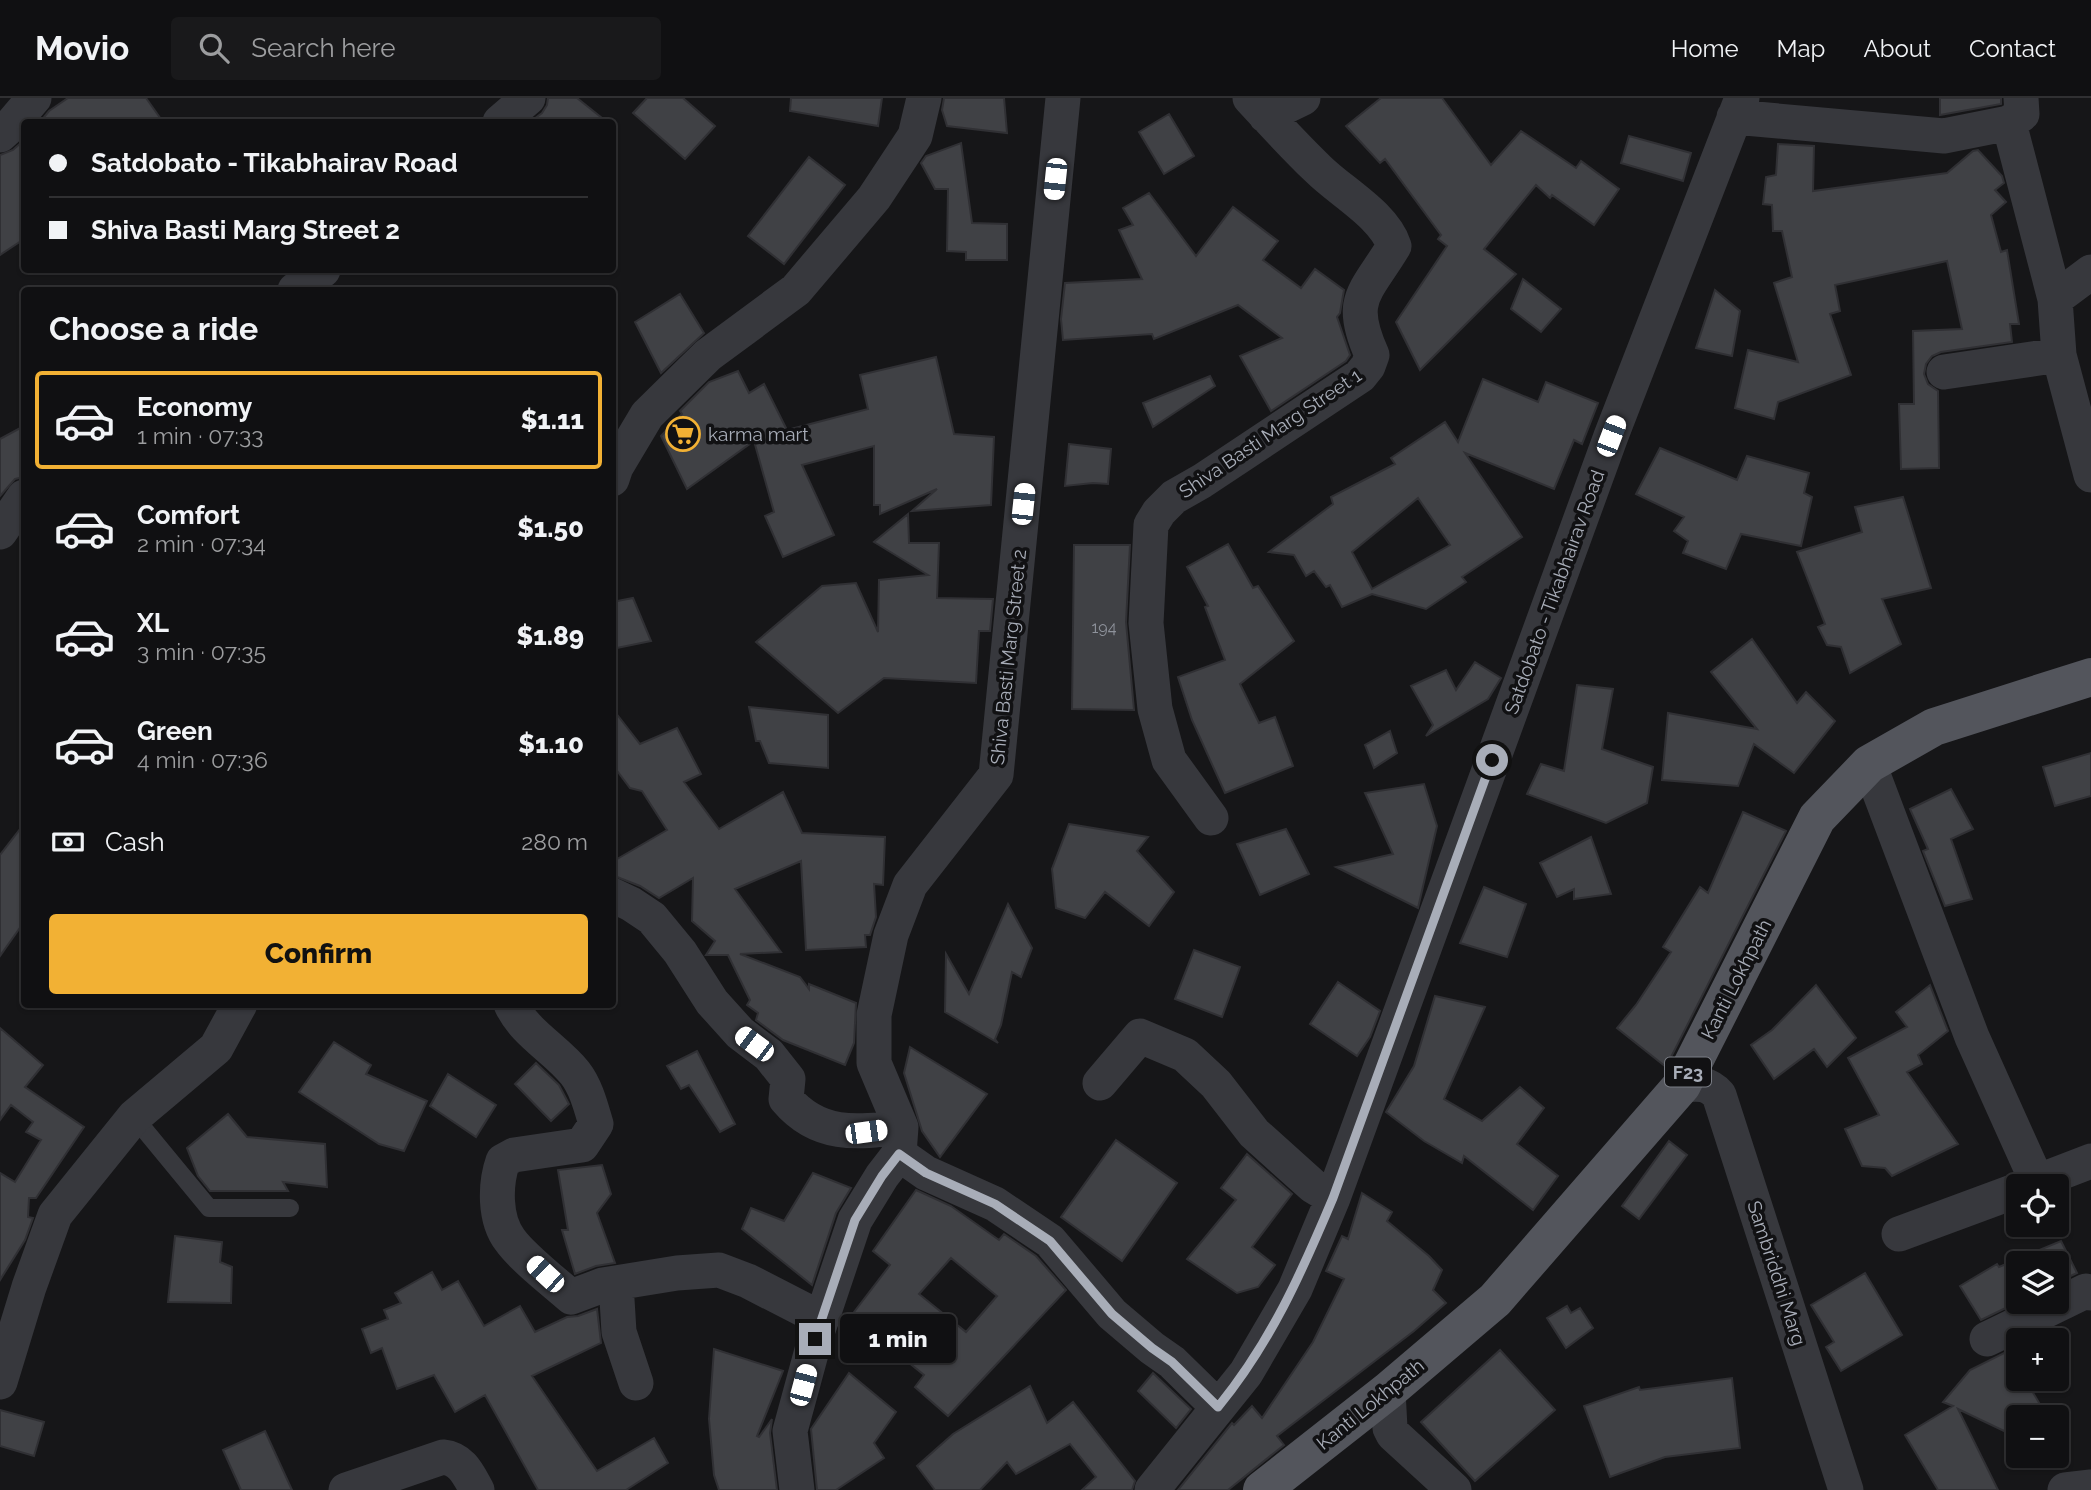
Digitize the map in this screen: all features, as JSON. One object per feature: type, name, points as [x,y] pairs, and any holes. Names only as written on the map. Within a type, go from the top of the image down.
[{"type":"main road","name":"Kanti Lokhpath","points":[[1262,1490],[1388,1391],[1494,1300],[1682,1085],[1817,818],[1869,764],[1934,727],[2091,677]]},
{"type":"street","points":[[0,135],[34,98]]},
{"type":"street","points":[[504,119],[528,98]]},
{"type":"street","points":[[616,469],[647,415],[708,355],[796,290],[874,198],[915,136],[924,98]]},
{"type":"street","name":"Shiva Basti Marg Street 2","points":[[900,1140],[874,1063],[874,1015],[891,935],[910,885],[996,775],[1063,98]]},
{"type":"street","points":[[1258,107],[1303,98]]},
{"type":"street","name":"Shiva Basti Marg Street 1","points":[[1210,818],[1169,760],[1155,709],[1146,623],[1152,525],[1159,512],[1174,497],[1360,376],[1372,355],[1361,330],[1359,310],[1364,292],[1394,246],[1390,235],[1355,200],[1320,172],[1258,107]]},
{"type":"street","points":[[1738,107],[1944,136],[2015,111],[2055,299],[2059,355],[2091,475]]},
{"type":"street","name":"Satdobato - Tikabhairav Road","points":[[1152,1490],[1246,1373],[1294,1289],[1333,1198],[1611,436],[1738,107]]},
{"type":"street","points":[[2055,299],[2091,272]]},
{"type":"street","points":[[299,287],[319,273]]},
{"type":"street","points":[[1944,372],[2059,355]]},
{"type":"street","points":[[0,532],[21,501]]},
{"type":"street","points":[[1869,764],[2025,1174]]},
{"type":"street","points":[[616,897],[652,918],[680,952],[712,1002],[740,1033],[769,1055],[788,1079],[786,1099],[795,1110],[825,1128],[866,1132],[900,1140],[926,1173],[995,1204],[1050,1241],[1112,1314],[1172,1362],[1218,1407]]},
{"type":"street","points":[[0,1382],[55,1214],[134,1117],[216,1048],[238,1008]]},
{"type":"street","points":[[514,1008],[532,1031],[575,1073],[589,1101],[596,1124],[582,1144],[514,1155],[503,1161],[498,1176],[497,1198],[502,1227],[510,1241],[571,1297],[603,1285],[677,1273],[719,1270],[748,1281],[822,1319]]},
{"type":"street","points":[[1100,1083],[1140,1036],[1185,1055],[1216,1084],[1254,1133],[1312,1186],[1333,1198]]},
{"type":"street","name":"Sambriddhi Marg","points":[[1682,1085],[1704,1084],[1712,1087],[1719,1095],[1846,1490]]},
{"type":"street","points":[[797,1490],[790,1431],[822,1319],[855,1220],[900,1140]]},
{"type":"street","points":[[2059,1174],[2091,1161]]},
{"type":"street","points":[[1899,1234],[2006,1195]]},
{"type":"street","points":[[616,1283],[619,1332],[636,1383]]},
{"type":"street","points":[[1987,1339],[2086,1291],[2091,1293]]},
{"type":"street","points":[[1388,1391],[1390,1429],[1454,1490]]},
{"type":"street","points":[[346,1490],[443,1457],[454,1458],[462,1465],[477,1490]]},
{"type":"street","points":[[2065,1490],[2091,1487]]},
{"type":"lane","points":[[134,1117],[209,1208],[290,1208]]},
{"type":"building","points":[[68,98],[146,98],[161,119],[42,119]]},
{"type":"building","points":[[548,98],[577,98],[603,119],[534,119],[547,105]]},
{"type":"building","points":[[647,98],[683,98],[715,126],[685,159],[633,113]]},
{"type":"building","points":[[791,98],[882,98],[878,126],[790,111]]},
{"type":"building","points":[[944,98],[1004,98],[1007,133],[947,126],[942,110]]},
{"type":"building","points":[[1381,98],[1442,98],[1491,165],[1521,131],[1576,168],[1581,161],[1619,189],[1594,225],[1552,195],[1550,198],[1536,185],[1484,249],[1516,274],[1420,370],[1396,322],[1447,246],[1438,239],[1441,235],[1385,159],[1380,163],[1346,126]]},
{"type":"building","points":[[1940,98],[2001,98],[2001,104],[1940,115]]},
{"type":"building","points":[[1169,114],[1194,156],[1164,174],[1139,132]]},
{"type":"building","points":[[1629,136],[1691,153],[1683,181],[1621,163]]},
{"type":"building","points":[[21,143],[21,241],[0,255],[0,155],[13,150]]},
{"type":"building","points":[[961,143],[972,223],[1007,224],[1007,260],[966,260],[966,252],[947,251],[948,189],[935,189],[921,163],[926,156]]},
{"type":"building","points":[[1778,144],[1814,146],[1813,191],[1947,173],[1973,151],[1978,150],[2002,176],[2004,183],[1995,190],[2006,202],[1991,215],[2001,252],[2007,250],[2019,324],[2010,324],[2012,342],[1941,352],[1932,356],[1926,364],[1924,374],[1928,384],[1938,391],[1939,468],[1901,469],[1899,404],[1914,404],[1913,331],[1962,329],[1947,261],[1835,285],[1840,311],[1830,314],[1851,375],[1778,402],[1774,419],[1735,408],[1748,350],[1798,362],[1774,283],[1792,277],[1782,231],[1773,231],[1772,205],[1763,204],[1766,177],[1776,175]]},
{"type":"building","points":[[809,157],[845,185],[784,264],[748,236]]},
{"type":"building","points":[[1149,193],[1196,256],[1233,207],[1278,241],[1263,260],[1301,288],[1315,269],[1344,290],[1337,317],[1350,355],[1346,361],[1271,411],[1240,356],[1282,338],[1238,305],[1154,339],[1152,334],[1063,340],[1061,319],[1065,283],[1142,279],[1119,230],[1133,225],[1123,208]]},
{"type":"building","points":[[1523,279],[1561,309],[1541,332],[1511,309]]},
{"type":"building","points":[[1715,290],[1740,311],[1732,356],[1696,348]]},
{"type":"building","points":[[680,294],[704,333],[661,373],[635,322]]},
{"type":"building","points":[[936,357],[954,434],[994,437],[991,505],[912,511],[937,489],[880,514],[880,505],[874,505],[874,446],[802,465],[834,535],[783,557],[765,516],[774,512],[754,441],[687,489],[661,436],[682,414],[680,411],[709,382],[738,371],[749,393],[764,384],[787,430],[868,409],[860,375]]},
{"type":"building","points":[[1210,376],[1215,386],[1153,427],[1143,403]]},
{"type":"building","points":[[1483,379],[1538,402],[1546,382],[1598,403],[1582,444],[1574,440],[1554,489],[1465,453],[1522,537],[1462,577],[1466,582],[1426,609],[1372,594],[1342,607],[1330,585],[1326,587],[1314,571],[1306,576],[1294,555],[1269,552],[1333,504],[1331,497],[1395,464],[1391,458],[1445,422],[1458,442]],"holes":[[[1418,498],[1450,545],[1372,589],[1352,552]]]},
{"type":"building","points":[[21,428],[21,478],[15,479],[0,496],[0,439]]},
{"type":"building","points":[[1069,444],[1111,449],[1108,484],[1065,486]]},
{"type":"building","points":[[1660,448],[1737,480],[1747,456],[1809,473],[1804,493],[1812,497],[1801,546],[1741,534],[1726,569],[1683,553],[1688,541],[1674,531],[1684,517],[1636,494]]},
{"type":"building","points":[[1903,497],[1931,588],[1882,599],[1901,644],[1850,673],[1841,647],[1827,645],[1818,627],[1825,624],[1797,552],[1862,532],[1855,507]]},
{"type":"building","points":[[908,514],[909,543],[939,543],[937,598],[993,599],[990,631],[979,631],[976,683],[884,678],[838,713],[756,642],[822,586],[856,583],[878,632],[879,580],[928,575],[874,542]]},
{"type":"building","points":[[1228,544],[1253,588],[1258,586],[1294,641],[1240,684],[1259,723],[1275,717],[1293,766],[1225,793],[1192,720],[1178,677],[1225,660],[1205,607],[1208,606],[1187,567]]},
{"type":"building","points":[[1074,545],[1130,545],[1126,622],[1134,710],[1072,709]]},
{"type":"building","points":[[633,598],[651,641],[616,648],[616,601]]},
{"type":"building","points":[[1752,639],[1797,703],[1806,692],[1835,721],[1794,773],[1754,744],[1738,786],[1662,780],[1668,713],[1757,729],[1711,672]]},
{"type":"building","points":[[1475,662],[1501,678],[1488,699],[1426,736],[1433,725],[1411,686],[1446,670],[1456,690]]},
{"type":"building","points":[[1577,685],[1613,689],[1602,749],[1653,767],[1647,803],[1606,823],[1527,794],[1541,764],[1564,771]]},
{"type":"building","points":[[749,707],[828,715],[828,768],[769,763],[760,741],[756,741]]},
{"type":"building","points":[[616,713],[640,744],[677,728],[701,774],[684,782],[719,829],[783,792],[802,833],[885,837],[883,885],[874,884],[876,917],[870,935],[865,935],[866,947],[806,950],[801,861],[735,889],[781,952],[740,954],[800,977],[809,989],[809,984],[856,1003],[854,1043],[845,1065],[783,1040],[756,1020],[758,1013],[747,1005],[750,1000],[728,955],[706,955],[715,941],[692,921],[693,878],[659,898],[640,886],[616,877],[616,860],[667,830],[642,791],[630,788],[616,769]]},
{"type":"building","points":[[1390,731],[1397,753],[1374,768],[1365,745]]},
{"type":"building","points":[[2091,753],[2091,796],[2055,806],[2043,767]]},
{"type":"building","points":[[1424,784],[1437,826],[1418,908],[1336,867],[1393,854],[1365,793]]},
{"type":"building","points":[[1951,789],[1973,829],[1951,839],[1972,899],[1945,906],[1923,851],[1928,849],[1910,809]]},
{"type":"building","points":[[1743,812],[1786,831],[1666,1067],[1617,1028],[1636,1005],[1671,952],[1663,947],[1700,887],[1708,893]]},
{"type":"building","points":[[1069,824],[1148,837],[1137,851],[1174,892],[1149,926],[1105,892],[1085,918],[1056,908],[1052,869]]},
{"type":"building","points":[[21,828],[21,926],[0,956],[0,855]]},
{"type":"building","points":[[1286,829],[1309,874],[1260,895],[1237,844]]},
{"type":"building","points":[[1591,837],[1611,894],[1574,899],[1574,889],[1557,897],[1540,863]]},
{"type":"building","points":[[1484,887],[1526,904],[1507,957],[1460,943]]},
{"type":"building","points":[[1008,904],[1032,948],[1021,977],[1012,972],[1001,1025],[995,1039],[998,1043],[945,1012],[946,954],[969,994]]},
{"type":"building","points":[[1194,950],[1240,967],[1222,1017],[1175,999]]},
{"type":"building","points":[[1338,982],[1380,1011],[1370,1037],[1357,1056],[1310,1024]]},
{"type":"building","points":[[1816,985],[1856,1038],[1827,1067],[1814,1049],[1774,1079],[1751,1045],[1772,1030]]},
{"type":"building","points":[[1930,985],[1948,1031],[1918,1055],[1922,1064],[1907,1072],[1958,1144],[1892,1176],[1885,1168],[1862,1166],[1845,1129],[1879,1115],[1848,1058],[1907,1027],[1896,1012]]},
{"type":"building","points":[[1435,996],[1485,1007],[1444,1099],[1482,1121],[1520,1087],[1544,1108],[1517,1144],[1558,1176],[1533,1210],[1464,1156],[1462,1163],[1424,1141],[1386,1112],[1414,1066]]},
{"type":"building","points":[[0,1028],[43,1065],[25,1087],[84,1127],[36,1198],[29,1198],[28,1217],[33,1218],[25,1240],[0,1280],[0,1173],[15,1182],[41,1140],[26,1132],[33,1122],[11,1105],[0,1120]]},
{"type":"building","points":[[334,1042],[371,1065],[366,1074],[427,1101],[404,1151],[379,1144],[299,1092]]},
{"type":"building","points":[[910,1047],[987,1094],[940,1157],[922,1131],[904,1073]]},
{"type":"building","points":[[697,1051],[735,1124],[720,1132],[689,1085],[681,1089],[667,1066]]},
{"type":"building","points":[[536,1063],[559,1085],[569,1104],[551,1121],[515,1084]]},
{"type":"building","points":[[448,1074],[496,1105],[476,1137],[430,1106]]},
{"type":"building","points":[[228,1114],[247,1137],[325,1144],[327,1187],[283,1182],[288,1191],[210,1191],[198,1176],[187,1148]]},
{"type":"building","points":[[1116,1140],[1177,1183],[1122,1261],[1061,1217]]},
{"type":"building","points":[[1669,1141],[1687,1155],[1639,1219],[1622,1206]]},
{"type":"building","points":[[1247,1154],[1292,1194],[1252,1247],[1275,1265],[1258,1287],[1237,1293],[1187,1259],[1236,1200],[1221,1188]]},
{"type":"building","points":[[602,1165],[611,1194],[597,1213],[615,1263],[596,1266],[575,1274],[562,1230],[568,1230],[558,1170]]},
{"type":"building","points":[[813,1173],[851,1188],[836,1213],[812,1285],[742,1229],[751,1208],[784,1221]]},
{"type":"building","points":[[916,1190],[951,1206],[999,1240],[1004,1234],[1036,1256],[1066,1290],[948,1416],[915,1387],[924,1375],[851,1316],[890,1265],[873,1251]],"holes":[[[951,1258],[997,1296],[966,1332],[919,1294]]]},
{"type":"building","points":[[1362,1193],[1392,1212],[1387,1221],[1442,1270],[1433,1290],[1446,1303],[1414,1331],[1277,1436],[1284,1445],[1228,1490],[1178,1490],[1232,1423],[1234,1425],[1252,1406],[1262,1418],[1313,1342],[1344,1279],[1326,1271],[1342,1236],[1348,1239]]},
{"type":"building","points":[[175,1236],[222,1242],[220,1262],[232,1267],[231,1303],[168,1302]]},
{"type":"building","points":[[2061,1241],[2066,1251],[2037,1251]]},
{"type":"building","points":[[2069,1257],[2077,1273],[2069,1277]]},
{"type":"building","points":[[1997,1264],[1999,1267],[2006,1264],[2006,1308],[1981,1320],[1960,1286]]},
{"type":"building","points":[[432,1272],[442,1290],[458,1281],[484,1326],[520,1306],[535,1332],[567,1317],[597,1309],[601,1343],[532,1376],[597,1471],[654,1438],[668,1463],[626,1490],[538,1490],[485,1395],[455,1412],[434,1375],[397,1389],[382,1348],[371,1353],[362,1329],[388,1319],[384,1310],[401,1303],[395,1293]]},
{"type":"building","points":[[1865,1273],[1902,1335],[1841,1371],[1826,1347],[1834,1342],[1811,1305]]},
{"type":"building","points":[[1567,1306],[1571,1313],[1580,1308],[1593,1328],[1566,1348],[1547,1318]]},
{"type":"building","points":[[714,1349],[783,1371],[757,1436],[759,1437],[772,1419],[770,1433],[777,1490],[719,1490],[714,1475],[709,1419]]},
{"type":"building","points":[[1500,1350],[1555,1410],[1475,1481],[1421,1422]]},
{"type":"building","points":[[2006,1352],[2006,1391],[2032,1391],[2040,1405],[2006,1405],[2004,1431],[1958,1409],[1998,1490],[1938,1490],[1905,1435],[1953,1406],[1943,1402],[1970,1370]]},
{"type":"building","points":[[849,1373],[896,1412],[874,1443],[884,1458],[836,1490],[817,1490],[811,1429]]},
{"type":"building","points":[[1153,1373],[1191,1409],[1176,1428],[1138,1391]]},
{"type":"building","points":[[1732,1378],[1740,1448],[1665,1457],[1610,1477],[1584,1406],[1639,1387],[1640,1390]]},
{"type":"building","points":[[1030,1386],[1047,1423],[1073,1402],[1135,1481],[1132,1490],[1082,1490],[1096,1477],[1070,1444],[1016,1474],[1007,1462],[980,1490],[935,1490],[917,1466],[953,1434]]},
{"type":"building","points":[[0,1410],[44,1422],[34,1456],[0,1446]]},
{"type":"building","points":[[265,1431],[292,1490],[241,1490],[223,1450]]},
{"type":"place","name":"karma mart","points":[[683,434]]},
{"type":"route","points":[[815,1339],[855,1220],[899,1154],[926,1173],[995,1204],[1050,1241],[1112,1314],[1172,1362],[1218,1407],[1246,1373],[1294,1289],[1333,1198],[1492,760]]}]
